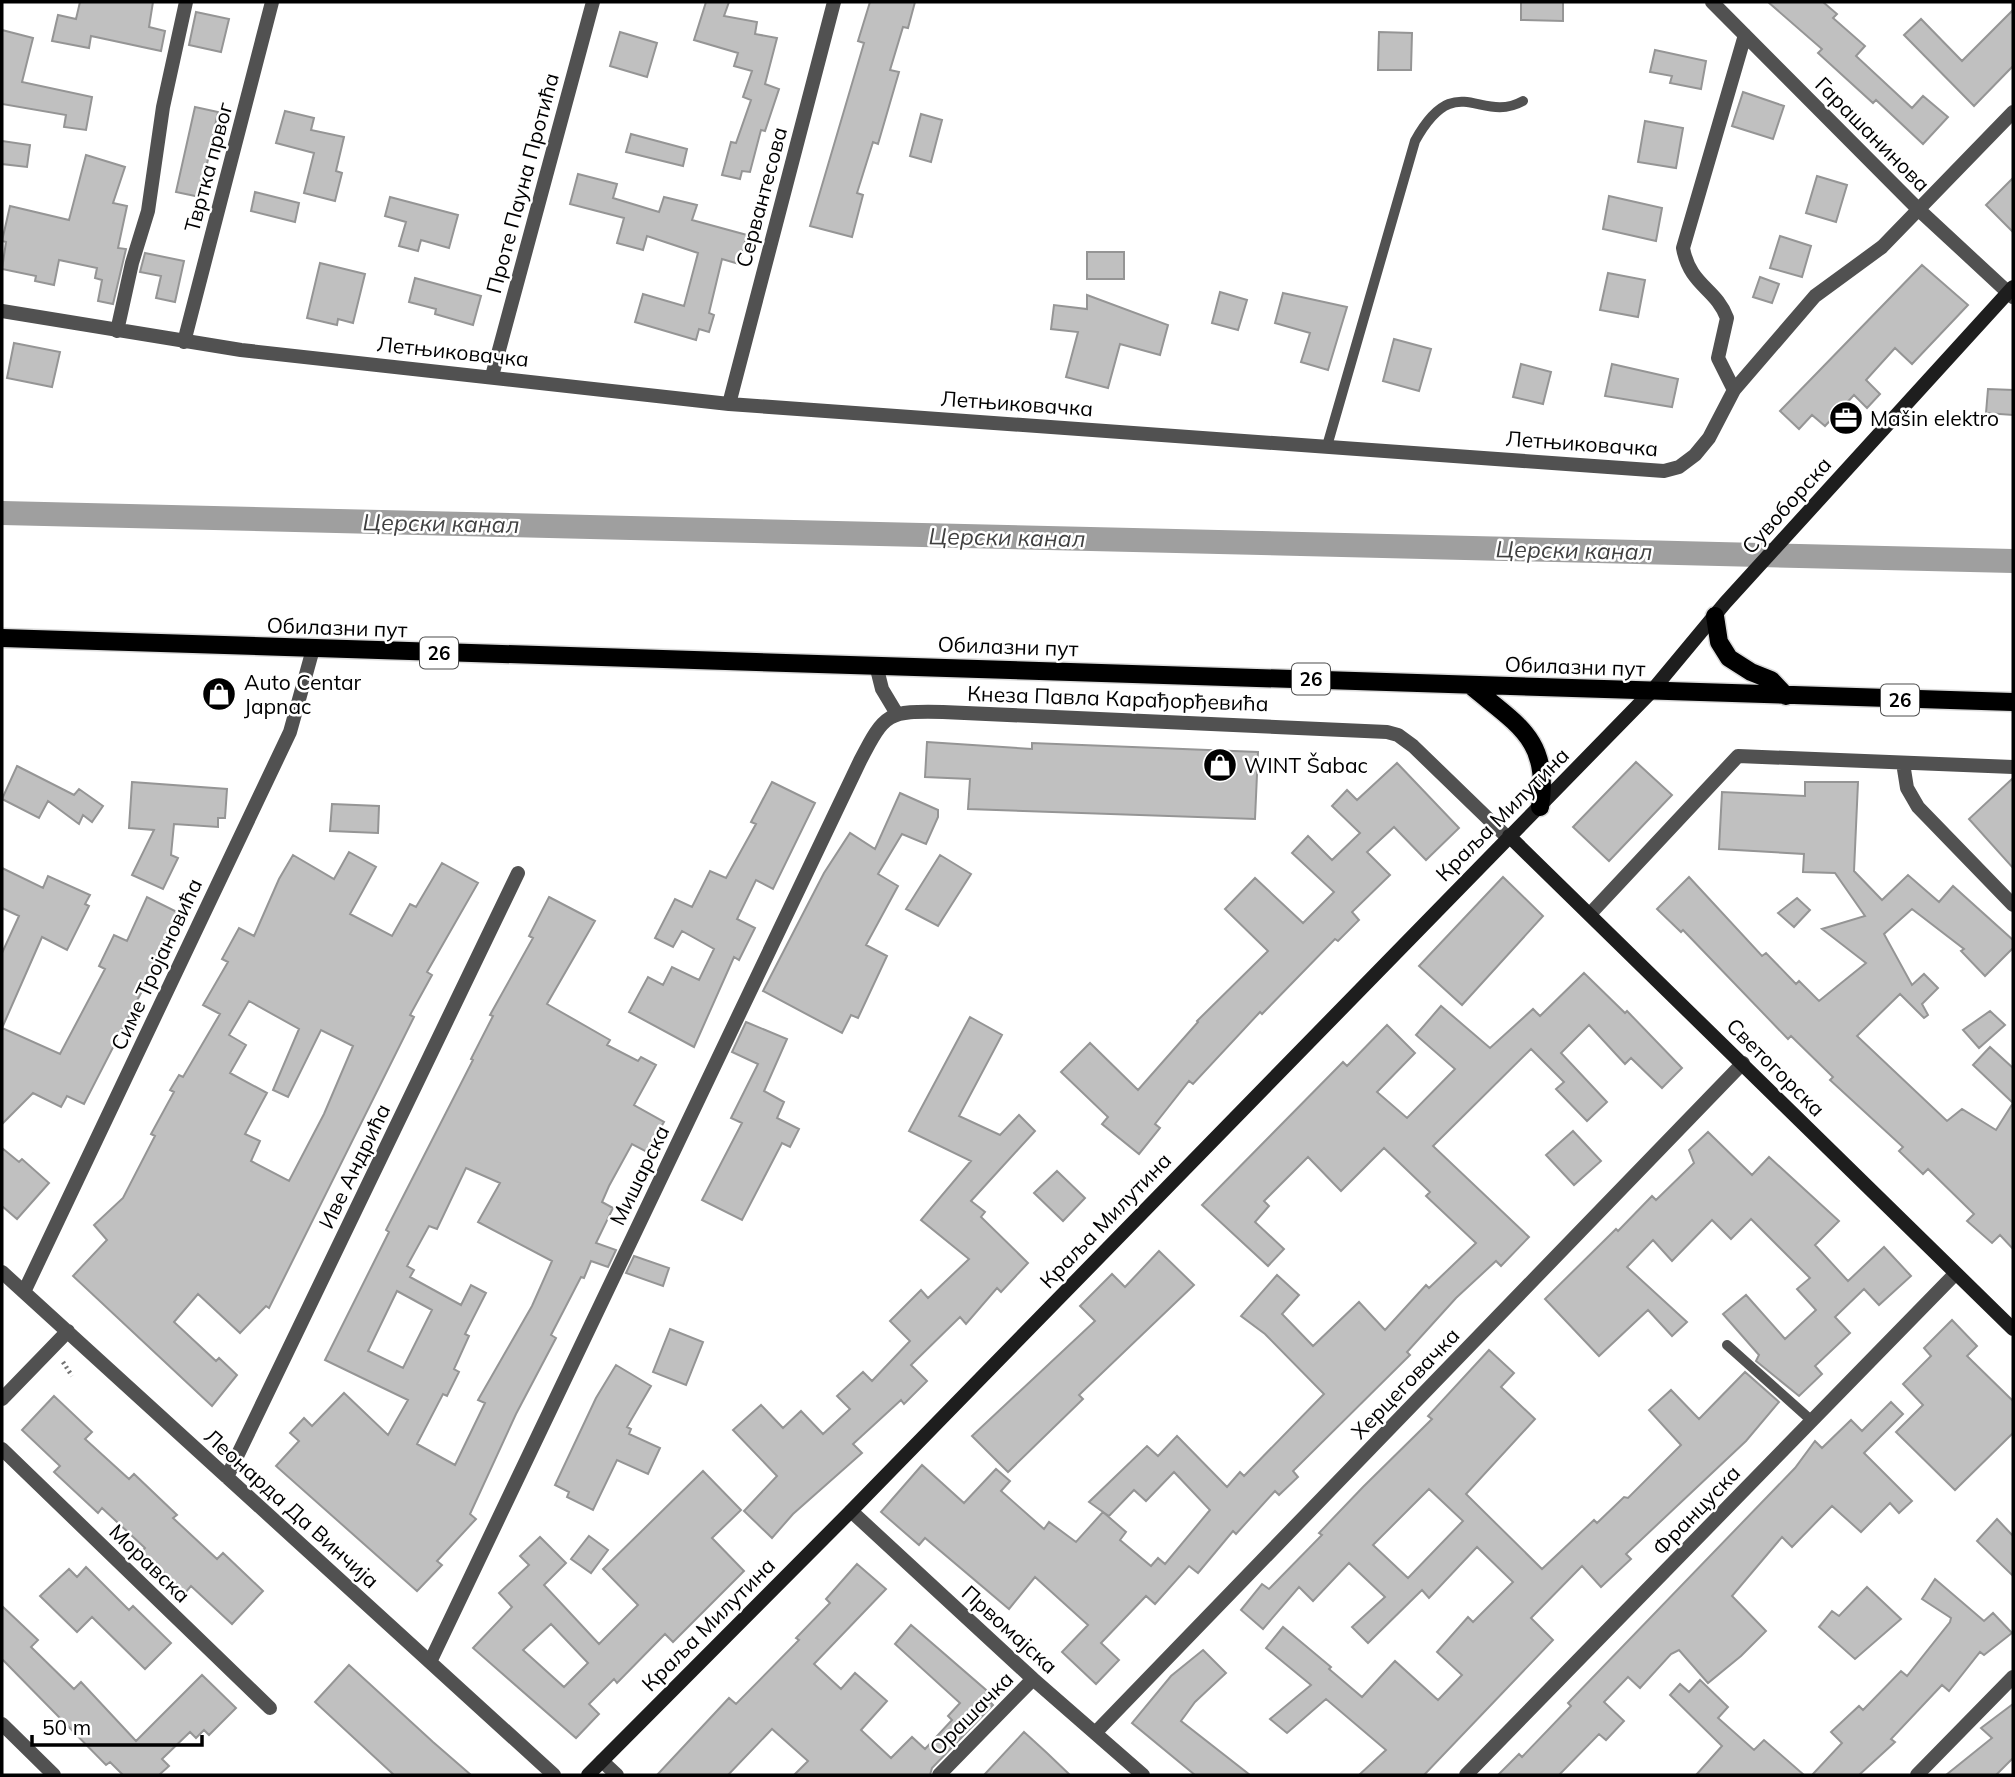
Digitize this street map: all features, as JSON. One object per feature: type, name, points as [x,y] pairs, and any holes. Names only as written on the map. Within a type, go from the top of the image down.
[{"type":"main road","name":"Сувоборска","points":[[1651,692],[1720,610],[2012,292]]},
{"type":"main road","points":[[1720,610],[1719,642],[1729,658],[1751,672],[1772,680],[1786,696]]},
{"type":"main road","name":"Обилазни пут","points":[[2,638],[2013,702]]},
{"type":"main road","points":[[1470,685],[1517,723],[1534,742],[1542,767],[1540,807]]},
{"type":"main road","name":"Краља Милутина","points":[[588,1775],[851,1511],[1651,692]]},
{"type":"main road","name":"Светогорска","points":[[1508,836],[2013,1329]]},
{"type":"street","points":[[117,331],[132,263],[148,211],[163,107],[186,2]]},
{"type":"street","name":"Твртка првог","points":[[184,342],[272,2]]},
{"type":"street","name":"Проте Пауна Протића","points":[[492,376],[593,2]]},
{"type":"street","name":"Сервантесова","points":[[729,404],[834,2]]},
{"type":"street","name":"Гарашанинова","points":[[1712,2],[1918,209],[2012,292]]},
{"type":"street","points":[[1734,390],[1718,358],[1727,318],[1717,302],[1694,278],[1683,248],[1745,35]]},
{"type":"street","name":"Летњиковачка","points":[[2,311],[184,342],[729,404],[1664,471],[1679,467],[1695,455],[1709,438],[1734,390],[1815,296],[1882,247],[2013,112]]},
{"type":"street","name":"Симе Тројановића","points":[[24,1292],[290,732],[313,649]]},
{"type":"street","points":[[876,665],[882,689],[897,713]]},
{"type":"street","name":"Кнеза Павла Карађорђевића","points":[[897,713],[1054,716],[1387,732],[1398,735],[1413,746],[1508,836]]},
{"type":"street","name":"Мишарска","points":[[430,1662],[860,761],[882,722],[897,713]]},
{"type":"street","points":[[1590,914],[1738,757],[2013,767]]},
{"type":"street","points":[[1903,763],[1907,788],[1918,807],[2013,905]]},
{"type":"street","name":"Иве Андрића","points":[[227,1477],[518,873]]},
{"type":"street","name":"Херцеговачка","points":[[1097,1731],[1743,1063]]},
{"type":"street","name":"Леонарда Да Винчија","points":[[2,1272],[554,1775]]},
{"type":"street","name":"Француска","points":[[1466,1775],[1955,1274]]},
{"type":"street","points":[[2,1399],[68,1331]]},
{"type":"street","name":"Моравска","points":[[2,1449],[270,1708]]},
{"type":"street","name":"Првомајска","points":[[851,1511],[1033,1679],[1097,1731],[1143,1775]]},
{"type":"street","points":[[1917,1775],[2013,1677]]},
{"type":"street","name":"Орашачка","points":[[939,1775],[1033,1679]]},
{"type":"street","points":[[2,1724],[54,1775]]},
{"type":"street","points":[[601,1761],[617,1775]]},
{"type":"lane","points":[[1327,446],[1418,135],[1430,116],[1445,105],[1461,101],[1512,107],[1523,101]]},
{"type":"lane","points":[[1727,1345],[1812,1421]]},
{"type":"building","points":[[80,2],[153,2],[149,27],[165,31],[161,51],[91,36],[89,48],[52,41],[58,15],[76,19]]},
{"type":"building","points":[[706,2],[729,2],[724,16],[757,22],[755,34],[777,38],[765,84],[779,89],[765,131],[761,130],[750,172],[742,171],[740,179],[722,175],[731,142],[736,143],[751,100],[743,97],[752,71],[734,66],[738,53],[694,40]]},
{"type":"building","points":[[870,2],[915,2],[908,28],[903,27],[890,70],[899,72],[878,144],[873,142],[857,193],[863,195],[852,237],[810,226],[864,43],[858,41]]},
{"type":"building","points":[[1521,2],[1563,2],[1563,21],[1521,20]]},
{"type":"building","points":[[1768,2],[1823,2],[1837,14],[1833,18],[1865,46],[1856,56],[1912,108],[1923,96],[1948,117],[1923,144],[1876,100],[1873,103],[1818,53],[1822,49]]},
{"type":"building","points":[[2013,10],[2013,66],[1974,106],[1904,35],[1921,19],[1962,61]]},
{"type":"building","points":[[196,12],[229,19],[221,52],[189,45]]},
{"type":"building","points":[[2,30],[33,38],[22,82],[92,97],[86,130],[64,127],[66,115],[2,104]]},
{"type":"building","points":[[620,32],[657,43],[647,77],[610,66]]},
{"type":"building","points":[[1379,32],[1412,33],[1411,70],[1378,70]]},
{"type":"building","points":[[1655,50],[1706,61],[1701,89],[1670,83],[1672,76],[1650,72]]},
{"type":"building","points":[[1743,92],[1784,106],[1773,139],[1732,126]]},
{"type":"building","points":[[195,107],[218,112],[200,197],[176,192]]},
{"type":"building","points":[[285,111],[314,118],[311,130],[344,137],[336,171],[342,173],[335,201],[304,193],[314,153],[276,143]]},
{"type":"building","points":[[921,114],[942,120],[931,162],[910,156]]},
{"type":"building","points":[[1645,121],[1683,128],[1676,168],[1638,162]]},
{"type":"building","points":[[631,134],[687,149],[683,166],[626,152]]},
{"type":"building","points":[[2,141],[30,145],[27,167],[2,164]]},
{"type":"building","points":[[86,155],[125,167],[113,203],[127,206],[118,248],[126,249],[113,304],[98,301],[102,280],[95,278],[97,268],[59,260],[54,285],[35,281],[36,276],[2,269],[6,242],[2,241],[10,206],[69,220]]},
{"type":"building","points":[[578,174],[617,184],[613,198],[659,212],[664,197],[697,205],[692,220],[747,235],[739,264],[722,259],[709,313],[714,315],[709,332],[699,329],[696,340],[635,322],[643,294],[684,306],[698,253],[647,236],[643,250],[617,243],[624,218],[570,204]]},
{"type":"building","points":[[1817,176],[1847,185],[1836,222],[1806,213]]},
{"type":"building","points":[[2013,178],[2013,232],[1986,205]]},
{"type":"building","points":[[255,192],[299,203],[295,222],[251,211]]},
{"type":"building","points":[[1609,196],[1662,208],[1656,241],[1603,229]]},
{"type":"building","points":[[390,197],[458,215],[449,248],[421,240],[418,251],[399,246],[406,222],[385,216]]},
{"type":"building","points":[[1780,236],[1811,246],[1802,277],[1770,268]]},
{"type":"building","points":[[1087,252],[1124,252],[1124,279],[1087,279]]},
{"type":"building","points":[[145,253],[184,261],[175,302],[156,298],[161,276],[140,272]]},
{"type":"building","points":[[320,263],[365,274],[353,323],[338,319],[337,325],[307,318]]},
{"type":"building","points":[[1922,265],[1968,305],[1912,364],[1895,348],[1866,380],[1880,394],[1867,408],[1854,395],[1825,426],[1812,415],[1799,429],[1780,411]]},
{"type":"building","points":[[1608,273],[1645,280],[1638,317],[1600,310]]},
{"type":"building","points":[[1760,277],[1779,284],[1772,303],[1753,297]]},
{"type":"building","points":[[415,278],[481,296],[473,325],[435,314],[436,309],[409,302]]},
{"type":"building","points":[[1220,292],[1247,300],[1238,330],[1212,323]]},
{"type":"building","points":[[1283,293],[1347,307],[1328,370],[1301,362],[1310,333],[1275,323]]},
{"type":"building","points":[[1087,295],[1168,325],[1160,355],[1120,344],[1108,388],[1066,377],[1078,332],[1051,329],[1054,305],[1087,309]]},
{"type":"building","points":[[1394,339],[1431,349],[1419,391],[1383,381]]},
{"type":"building","points":[[14,343],[60,352],[52,387],[7,378]]},
{"type":"building","points":[[1521,364],[1551,372],[1543,404],[1513,397]]},
{"type":"building","points":[[1612,364],[1678,379],[1672,407],[1605,396]]},
{"type":"building","points":[[1988,389],[2013,390],[2013,415],[1986,413]]},
{"type":"building","points":[[927,742],[1032,749],[1032,743],[1258,752],[1255,819],[968,809],[970,779],[925,777]]},
{"type":"building","points":[[1636,762],[1672,795],[1609,861],[1573,827]]},
{"type":"building","points":[[1397,763],[1459,828],[1426,860],[1394,827],[1367,852],[1390,875],[1352,912],[1359,920],[1338,941],[1335,939],[1262,1014],[1260,1012],[1193,1084],[1189,1081],[1155,1124],[1160,1128],[1139,1154],[1102,1124],[1108,1117],[1061,1072],[1090,1043],[1138,1090],[1197,1021],[1268,951],[1225,909],[1255,878],[1303,923],[1334,892],[1292,853],[1308,836],[1332,860],[1360,833],[1332,806],[1347,790],[1357,800]]},
{"type":"building","points":[[17,766],[74,795],[79,789],[103,806],[92,822],[83,815],[79,824],[48,801],[39,818],[2,799]]},
{"type":"building","points":[[2013,778],[2013,868],[1969,819]]},
{"type":"building","points":[[132,782],[227,789],[225,818],[218,818],[218,827],[174,824],[171,855],[178,858],[163,889],[132,875],[154,830],[129,828]]},
{"type":"building","points":[[772,782],[815,803],[773,889],[756,880],[737,919],[755,928],[739,960],[734,957],[694,1047],[629,1012],[648,977],[663,985],[672,967],[699,980],[714,949],[682,931],[673,947],[655,938],[675,899],[692,907],[710,871],[726,878],[756,824],[751,822]]},
{"type":"building","points":[[1805,782],[1858,782],[1854,871],[1882,900],[1908,875],[1939,902],[1953,886],[2013,940],[2013,948],[1985,976],[1961,951],[1964,949],[1912,909],[1884,934],[1912,985],[1924,974],[1938,988],[1922,1004],[1928,1015],[1924,1018],[1900,994],[1857,1036],[1947,1121],[1962,1109],[1996,1130],[2013,1103],[2013,1249],[2000,1235],[1992,1243],[1967,1221],[1974,1214],[1928,1169],[1923,1174],[1899,1151],[1903,1147],[1830,1080],[1833,1077],[1791,1036],[1788,1039],[1683,930],[1681,932],[1657,909],[1689,877],[1762,956],[1766,953],[1796,984],[1799,981],[1819,1001],[1866,963],[1822,929],[1865,916],[1835,873],[1803,872],[1804,854],[1719,849],[1722,792],[1805,796]]},
{"type":"building","points":[[900,793],[938,810],[938,817],[926,844],[902,834],[878,874],[898,886],[866,945],[887,956],[858,1018],[851,1015],[842,1033],[763,991],[824,873],[850,833],[875,849]]},
{"type":"building","points":[[332,804],[379,806],[378,833],[330,831]]},
{"type":"building","points":[[349,852],[376,867],[350,914],[392,936],[410,904],[416,907],[442,863],[478,883],[427,972],[432,975],[410,1015],[414,1017],[269,1308],[266,1306],[240,1333],[198,1294],[174,1322],[216,1361],[219,1358],[237,1375],[212,1406],[73,1276],[107,1240],[94,1225],[123,1198],[155,1136],[151,1134],[174,1092],[170,1090],[179,1075],[183,1077],[220,1014],[203,1005],[228,962],[222,959],[239,928],[254,936],[279,879],[293,855],[334,879]],"holes":[[[249,1001],[299,1029],[273,1090],[288,1097],[321,1030],[353,1046],[324,1114],[289,1181],[251,1161],[260,1141],[245,1134],[267,1093],[230,1073],[246,1045],[229,1035]]]},
{"type":"building","points":[[940,855],[971,874],[938,926],[906,909]]},
{"type":"building","points":[[2,868],[43,888],[48,876],[90,895],[85,904],[89,906],[67,950],[42,937],[2,1028],[2,953],[19,916],[2,908]]},
{"type":"building","points":[[1503,877],[1543,916],[1462,1005],[1419,966]]},
{"type":"building","points":[[147,897],[177,912],[144,987],[84,1104],[67,1096],[61,1107],[33,1093],[2,1124],[2,1028],[60,1054],[105,969],[99,966],[114,935],[127,941]]},
{"type":"building","points":[[549,897],[595,921],[547,1004],[610,1040],[607,1045],[638,1061],[641,1057],[656,1065],[634,1105],[664,1122],[647,1152],[632,1144],[609,1186],[602,1202],[613,1208],[596,1243],[616,1250],[608,1267],[591,1261],[584,1278],[581,1277],[551,1335],[556,1338],[516,1414],[470,1514],[476,1519],[437,1561],[442,1565],[417,1591],[276,1466],[299,1441],[290,1433],[304,1418],[312,1426],[344,1393],[388,1435],[408,1400],[325,1360],[389,1232],[386,1230],[473,1060],[471,1059],[493,1016],[490,1015],[533,938],[529,936]],"holes":[[[466,1168],[500,1183],[478,1222],[552,1261],[532,1306],[478,1400],[485,1403],[455,1465],[417,1444],[443,1394],[447,1396],[459,1372],[454,1369],[469,1336],[465,1334],[486,1293],[471,1285],[461,1305],[410,1277],[414,1270],[407,1266],[429,1226],[437,1229]],[[397,1291],[432,1310],[403,1368],[368,1351]]]},
{"type":"building","points":[[1797,898],[1810,910],[1794,927],[1778,913]]},
{"type":"building","points":[[1584,973],[1625,1013],[1627,1011],[1682,1068],[1662,1088],[1631,1058],[1625,1064],[1589,1025],[1561,1053],[1607,1102],[1587,1121],[1556,1089],[1564,1082],[1531,1049],[1433,1146],[1529,1237],[1501,1266],[1496,1261],[1456,1298],[1407,1352],[1410,1355],[1293,1471],[1298,1477],[1279,1495],[1275,1491],[1236,1534],[1233,1531],[1198,1573],[1189,1566],[1155,1604],[1146,1596],[1101,1643],[1119,1660],[1096,1684],[1062,1652],[1088,1625],[1035,1577],[1009,1609],[925,1538],[919,1545],[881,1512],[922,1465],[964,1503],[996,1469],[1010,1481],[1001,1491],[1044,1529],[1049,1522],[1076,1542],[1103,1512],[1089,1502],[1147,1446],[1158,1456],[1177,1436],[1227,1487],[1240,1472],[1244,1476],[1324,1394],[1265,1334],[1241,1316],[1277,1275],[1299,1295],[1282,1314],[1313,1346],[1359,1302],[1385,1330],[1426,1285],[1429,1288],[1476,1243],[1426,1196],[1430,1192],[1384,1148],[1341,1191],[1308,1157],[1264,1201],[1269,1206],[1255,1222],[1284,1249],[1268,1266],[1202,1205],[1343,1062],[1347,1066],[1387,1025],[1415,1053],[1377,1092],[1407,1118],[1455,1069],[1416,1035],[1441,1006],[1490,1048],[1533,1009],[1540,1016]],"holes":[[[1174,1472],[1210,1510],[1165,1564],[1158,1558],[1151,1566],[1120,1540],[1126,1532],[1103,1512],[1109,1516],[1134,1490],[1146,1501]]]},
{"type":"building","points":[[1990,1011],[2005,1025],[1979,1048],[1963,1030]]},
{"type":"building","points":[[970,1017],[1002,1035],[959,1116],[1000,1135],[1019,1115],[1035,1131],[971,1201],[985,1212],[981,1217],[1028,1263],[1001,1292],[997,1288],[966,1324],[960,1317],[911,1365],[927,1381],[904,1404],[901,1400],[853,1444],[862,1453],[793,1514],[772,1538],[744,1511],[777,1476],[733,1430],[761,1405],[783,1428],[801,1411],[823,1434],[850,1409],[837,1396],[863,1372],[872,1381],[910,1341],[890,1321],[921,1290],[928,1298],[969,1259],[921,1220],[971,1161],[909,1131]]},
{"type":"building","points":[[746,1022],[787,1039],[764,1091],[784,1102],[777,1118],[799,1129],[790,1147],[782,1143],[742,1220],[702,1200],[742,1123],[731,1118],[758,1064],[732,1052]]},
{"type":"building","points":[[1990,1047],[2013,1068],[2013,1103],[1973,1065]]},
{"type":"building","points":[[1573,1131],[1601,1161],[1574,1185],[1546,1155]]},
{"type":"building","points":[[1708,1132],[1752,1175],[1769,1157],[1839,1221],[1815,1245],[1848,1281],[1884,1247],[1911,1276],[1879,1305],[1864,1289],[1835,1317],[1850,1333],[1815,1366],[1822,1374],[1799,1396],[1756,1361],[1759,1355],[1723,1314],[1746,1295],[1785,1339],[1816,1310],[1797,1289],[1810,1278],[1751,1219],[1731,1239],[1712,1220],[1672,1261],[1653,1240],[1627,1267],[1687,1322],[1672,1336],[1648,1310],[1599,1356],[1545,1299],[1652,1196],[1656,1200],[1694,1163],[1689,1150]]},
{"type":"building","points":[[2,1148],[19,1162],[22,1159],[49,1183],[17,1219],[2,1206]]},
{"type":"building","points":[[1057,1171],[1085,1198],[1063,1221],[1034,1193]]},
{"type":"building","points":[[1159,1251],[1194,1285],[1079,1395],[1083,1399],[1008,1472],[972,1436],[1095,1321],[1080,1306],[1112,1274],[1125,1287]]},
{"type":"building","points":[[634,1256],[669,1268],[663,1286],[626,1273]]},
{"type":"building","points":[[1952,1320],[1977,1346],[1967,1356],[2013,1401],[2013,1433],[1955,1490],[1896,1432],[1923,1405],[1903,1384],[1931,1356],[1924,1348]]},
{"type":"building","points":[[670,1329],[703,1342],[686,1385],[653,1372]]},
{"type":"building","points":[[1489,1350],[1514,1373],[1501,1387],[1535,1419],[1466,1494],[1542,1569],[1594,1520],[1597,1523],[1624,1497],[1628,1498],[1681,1445],[1649,1410],[1671,1390],[1699,1419],[1745,1372],[1779,1402],[1746,1441],[1626,1554],[1631,1559],[1601,1587],[1582,1566],[1531,1618],[1553,1640],[1424,1775],[1359,1775],[1386,1750],[1326,1699],[1287,1733],[1270,1719],[1311,1685],[1266,1648],[1283,1627],[1362,1697],[1395,1661],[1438,1700],[1462,1675],[1437,1652],[1468,1617],[1473,1622],[1513,1582],[1477,1547],[1429,1598],[1422,1590],[1368,1643],[1352,1627],[1385,1597],[1349,1563],[1313,1601],[1299,1587],[1263,1629],[1241,1610],[1262,1584],[1269,1589],[1322,1535],[1319,1533],[1432,1419],[1428,1416]],"holes":[[[1429,1489],[1463,1521],[1408,1578],[1373,1545]]]},
{"type":"building","points":[[616,1365],[651,1386],[627,1427],[631,1429],[629,1434],[660,1448],[648,1474],[617,1460],[593,1510],[567,1497],[569,1492],[555,1485],[596,1398]]},
{"type":"building","points":[[54,1396],[92,1432],[85,1439],[129,1479],[134,1474],[177,1515],[173,1518],[217,1559],[223,1553],[263,1591],[232,1624],[191,1586],[185,1593],[141,1552],[145,1548],[102,1508],[98,1513],[54,1472],[60,1466],[22,1430]]},
{"type":"building","points":[[1891,1402],[1903,1414],[1864,1453],[1912,1501],[1899,1513],[1890,1503],[1861,1532],[1832,1506],[1792,1547],[1782,1537],[1732,1596],[1766,1631],[1741,1656],[1708,1683],[1679,1650],[1671,1654],[1640,1688],[1628,1677],[1604,1702],[1624,1721],[1606,1740],[1599,1734],[1559,1775],[1498,1775],[1519,1754],[1522,1757],[1571,1706],[1568,1703],[1795,1468],[1815,1441],[1822,1448],[1851,1420],[1862,1431]]},
{"type":"building","points":[[703,1471],[741,1510],[712,1538],[744,1571],[673,1642],[665,1634],[617,1683],[614,1679],[589,1704],[599,1714],[576,1738],[473,1648],[512,1607],[499,1593],[529,1565],[520,1556],[540,1537],[566,1563],[544,1585],[599,1644],[638,1605],[603,1569]],"holes":[[[551,1624],[588,1663],[564,1687],[523,1650]]]},
{"type":"building","points":[[1997,1519],[2013,1536],[2013,1576],[1977,1541]]},
{"type":"building","points":[[589,1536],[608,1550],[591,1573],[571,1559]]},
{"type":"building","points":[[857,1564],[886,1589],[814,1664],[841,1689],[855,1673],[887,1701],[861,1730],[891,1758],[912,1737],[925,1749],[952,1720],[948,1716],[960,1703],[895,1644],[911,1625],[993,1696],[989,1701],[993,1705],[932,1768],[930,1775],[794,1775],[808,1761],[772,1729],[728,1775],[657,1775],[729,1698],[736,1704],[799,1640],[796,1638],[830,1603],[826,1599]]},
{"type":"building","points":[[86,1567],[129,1610],[133,1606],[171,1643],[145,1669],[92,1617],[77,1632],[40,1596],[69,1569],[77,1577]]},
{"type":"building","points":[[1935,1579],[1984,1621],[1993,1613],[2012,1633],[1984,1655],[1980,1652],[1949,1691],[1942,1685],[1891,1739],[1895,1742],[1859,1775],[1812,1775],[1842,1743],[1831,1732],[1859,1706],[1863,1710],[1901,1671],[1907,1676],[1950,1622],[1951,1618],[1922,1599]]},
{"type":"building","points":[[1867,1587],[1901,1619],[1855,1659],[1819,1627],[1832,1611],[1839,1616]]},
{"type":"building","points":[[2,1606],[38,1640],[31,1647],[74,1689],[81,1682],[136,1741],[202,1675],[236,1708],[209,1735],[204,1730],[196,1738],[190,1732],[162,1759],[169,1766],[159,1775],[123,1775],[110,1762],[106,1765],[2,1659]]},
{"type":"building","points":[[1203,1650],[1226,1673],[1195,1702],[1181,1721],[1250,1775],[1195,1775],[1132,1723],[1171,1676]]},
{"type":"building","points":[[349,1665],[471,1775],[394,1775],[315,1702]]},
{"type":"building","points":[[1700,1680],[1728,1707],[1718,1718],[1754,1750],[1764,1740],[1804,1775],[1696,1775],[1722,1746],[1670,1695],[1680,1684],[1689,1692]]},
{"type":"building","points":[[2013,1704],[2013,1758],[1996,1775],[1946,1775],[1992,1738],[1981,1728]]},
{"type":"building","points":[[1024,1732],[1047,1753],[1070,1775],[984,1775]]},
{"type":"waterway","name":"Церски канал","points":[[2,513],[2013,561]]},
{"type":"place","name":"Mašin elektro","points":[[1846,418]]},
{"type":"place","name":"Auto Centar Japnac","points":[[219,694]]},
{"type":"place","name":"WINT Šabac","points":[[1220,765]]}]
